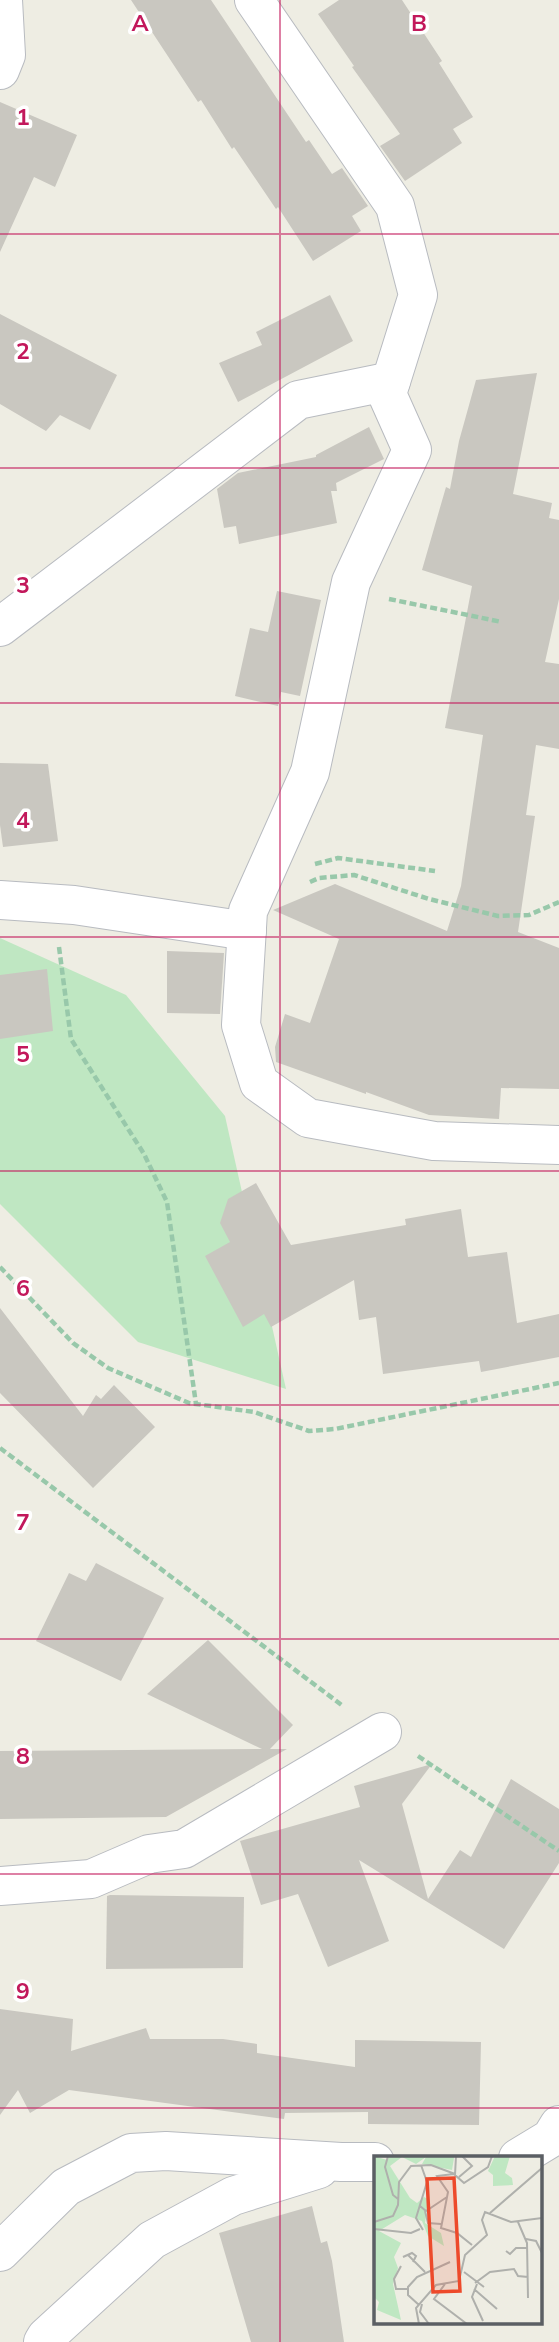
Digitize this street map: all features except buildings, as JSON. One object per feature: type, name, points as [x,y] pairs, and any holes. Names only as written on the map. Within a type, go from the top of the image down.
[{"type":"street","points":[[254,0],[395,206],[418,295],[387,394],[412,450],[351,582],[310,772],[281,882],[248,911],[241,1025],[259,1083],[308,1118],[434,1141],[559,1145]]},
{"type":"street","points":[[0,71],[6,55],[8,5]]},
{"type":"street","points":[[0,627],[298,400],[391,381]]},
{"type":"street","points":[[0,900],[74,905],[247,931]]},
{"type":"street","points":[[0,1886],[91,1879],[149,1854],[184,1849],[395,1741]]},
{"type":"street","points":[[521,2156],[551,2138],[559,2124]]},
{"type":"street","points":[[0,2252],[66,2187],[131,2153],[166,2151],[358,2162]]},
{"type":"street","points":[[43,2342],[109,2277],[152,2240],[233,2196],[358,2162]]},
{"type":"path","points":[[349,591],[502,622]]},
{"type":"path","points":[[281,882],[338,858],[435,871]]},
{"type":"path","points":[[281,882],[354,875],[429,899],[498,916],[529,915],[559,902]]},
{"type":"path","points":[[59,946],[71,1039],[144,1154],[167,1202],[196,1404]]},
{"type":"path","points":[[0,1267],[73,1343],[108,1368],[196,1404],[254,1412],[309,1431],[335,1429],[559,1383]]},
{"type":"path","points":[[0,1448],[344,1707]]},
{"type":"path","points":[[395,1741],[559,1851]]},
{"type":"green space","points":[[0,938],[126,995],[225,1116],[286,1389],[138,1342],[0,1204]]}]
